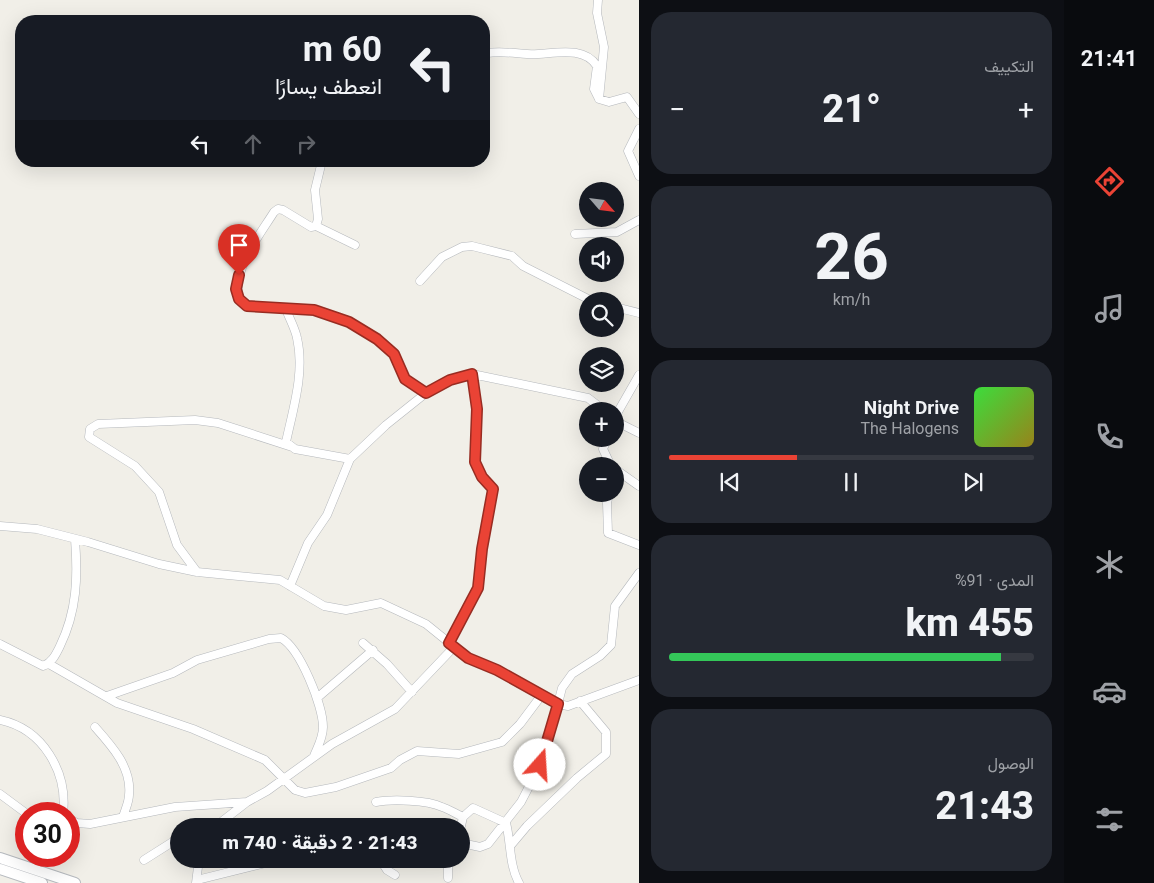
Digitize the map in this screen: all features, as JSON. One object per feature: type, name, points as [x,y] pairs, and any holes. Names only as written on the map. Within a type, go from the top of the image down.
[{"type":"street","points":[[598,0],[598,13],[604,47],[598,99]]},
{"type":"street","points":[[490,52],[548,55],[561,52],[584,56],[597,66],[594,89],[598,99]]},
{"type":"street","points":[[598,99],[609,102],[628,97],[639,114]]},
{"type":"street","points":[[639,129],[628,150],[639,176]]},
{"type":"street","points":[[316,226],[318,219],[315,190],[321,167]]},
{"type":"street","points":[[355,244],[316,226],[311,227],[283,210],[278,209],[254,243],[239,275],[236,289],[239,299],[247,306],[314,310],[349,322],[377,339],[394,354],[405,379],[426,393]]},
{"type":"street","points":[[575,234],[617,232],[639,220]]},
{"type":"street","points":[[420,281],[442,257],[462,247],[472,246],[512,256],[523,266],[579,294]]},
{"type":"street","points":[[286,309],[297,337],[300,358],[297,392],[286,442],[289,446]]},
{"type":"street","points":[[624,309],[639,313]]},
{"type":"street","points":[[226,818],[314,756],[395,709],[412,692],[451,645],[478,588],[482,549],[493,489],[482,477],[475,462],[477,409],[472,374]]},
{"type":"street","points":[[290,586],[308,544],[328,515],[350,459],[386,425],[426,393],[450,380],[472,374],[588,398],[593,402]]},
{"type":"street","points":[[623,402],[639,374]]},
{"type":"street","points":[[197,572],[177,545],[158,492],[135,466],[89,437],[90,429],[98,424],[195,420],[218,423],[289,446],[294,450],[350,459]]},
{"type":"street","points":[[624,426],[639,433]]},
{"type":"street","points":[[624,476],[639,486]]},
{"type":"street","points":[[607,502],[608,533],[639,545]]},
{"type":"street","points":[[0,526],[37,529],[75,538],[159,564],[197,572],[280,580],[324,606],[346,610],[381,603],[426,624],[468,658],[497,670],[558,704],[568,706],[639,680]]},
{"type":"street","points":[[0,644],[43,666],[49,664],[57,653],[69,627],[75,599],[78,570],[75,538]]},
{"type":"street","points":[[470,844],[480,847],[488,844],[521,802],[542,761],[562,688],[572,674],[600,656],[611,645],[615,606],[639,573]]},
{"type":"street","points":[[107,696],[173,673],[197,660],[269,639],[281,638],[290,644],[317,698],[323,726],[321,740],[314,756]]},
{"type":"street","points":[[363,643],[373,650],[412,692]]},
{"type":"street","points":[[317,698],[373,650]]},
{"type":"street","points":[[49,664],[117,703],[193,729],[265,760],[295,790],[305,793],[336,787],[391,768],[400,760],[418,751],[459,754],[502,742],[520,724],[541,696]]},
{"type":"street","points":[[511,845],[527,826],[606,754],[606,732],[580,701]]},
{"type":"street","points":[[0,720],[27,730],[56,765],[63,783],[63,802]]},
{"type":"street","points":[[95,727],[116,750],[124,769],[129,796],[123,818]]},
{"type":"street","points":[[0,794],[15,805]]},
{"type":"street","points":[[376,802],[385,800],[428,803],[442,807],[463,818],[473,808],[506,823]]},
{"type":"street","points":[[80,823],[90,824],[176,807],[247,802]]},
{"type":"street","points":[[506,823],[512,859],[519,883]]},
{"type":"street","points":[[144,860],[170,844]]},
{"type":"street","points":[[0,858],[75,883]]},
{"type":"street","points":[[198,868],[196,882],[248,868]]},
{"type":"street","points":[[386,868],[395,874]]},
{"type":"street","points":[[448,868],[448,878]]},
{"type":"street","points":[[0,869],[42,883]]},
{"type":"route","points":[[239,275],[236,289],[239,299],[247,306],[314,310],[349,322],[377,339],[394,354],[405,379],[426,393],[450,380],[472,374],[477,409],[475,462],[482,477],[493,489],[482,549],[478,588],[449,643],[468,658],[497,670],[558,704],[545,754],[540,765]]}]
